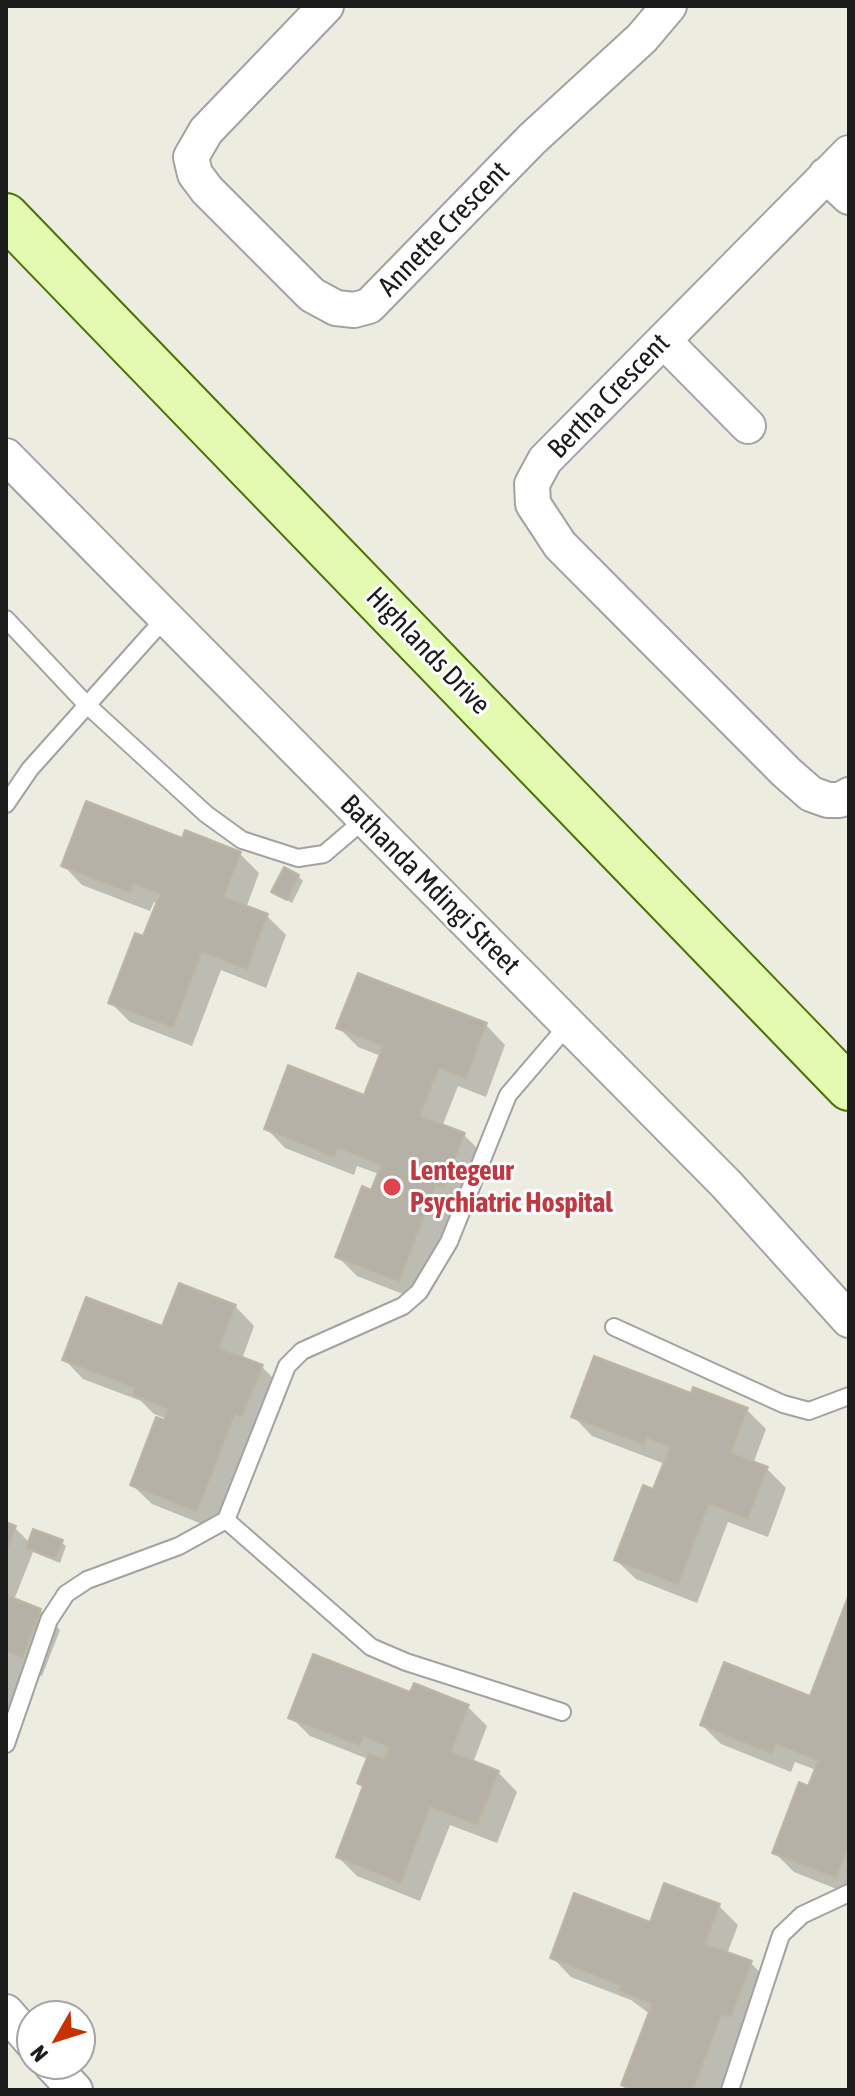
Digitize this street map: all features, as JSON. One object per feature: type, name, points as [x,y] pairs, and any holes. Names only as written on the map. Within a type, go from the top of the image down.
[{"type":"main road","name":"Highlands Drive","points":[[6,216],[849,1088]]},
{"type":"street","name":"Annette Crescent","points":[[326,6],[206,131],[191,157],[195,174],[207,190],[312,295],[336,308],[354,310],[369,306],[532,139],[642,38],[669,6]]},
{"type":"street","name":"Bertha Crescent","points":[[841,175],[664,341],[545,460],[532,484],[533,504],[560,545],[786,772],[819,797],[840,800],[849,795]]},
{"type":"street","points":[[664,341],[748,426]]},
{"type":"street","name":"Bathanda Mdingi Street","points":[[6,456],[727,1185],[849,1320]]},
{"type":"lane","points":[[6,804],[30,769],[166,617]]},
{"type":"lane","points":[[6,619],[86,704],[206,814],[242,840],[298,858],[324,854],[365,819]]},
{"type":"lane","points":[[6,1744],[49,1620],[66,1594],[87,1580],[179,1546],[226,1520],[287,1366],[302,1351],[403,1306],[419,1292],[449,1242],[508,1095],[531,1064],[568,1025]]},
{"type":"lane","points":[[614,1327],[783,1404],[809,1411],[849,1396]]},
{"type":"lane","points":[[226,1520],[371,1647],[406,1662],[562,1712]]},
{"type":"lane","points":[[730,2090],[781,1935],[802,1915],[849,1893]]},
{"type":"building","points":[[86,801],[182,838],[185,830],[241,852],[224,897],[268,914],[247,970],[202,952],[173,1028],[108,1003],[135,933],[143,936],[160,894],[134,884],[130,893],[61,866]]},
{"type":"building","points":[[284,867],[299,875],[287,900],[271,892]]},
{"type":"building","points":[[358,973],[487,1023],[466,1079],[439,1068],[420,1116],[465,1133],[444,1188],[436,1185],[399,1282],[335,1257],[362,1186],[371,1190],[381,1165],[338,1148],[334,1157],[264,1129],[288,1065],[364,1095],[383,1046],[336,1028]]},
{"type":"building","points":[[179,1283],[236,1305],[219,1348],[263,1365],[242,1417],[235,1414],[197,1512],[130,1485],[156,1417],[164,1420],[168,1409],[132,1395],[135,1388],[62,1360],[86,1297],[162,1326]]},
{"type":"building","points":[[594,1356],[691,1393],[693,1387],[748,1408],[731,1453],[768,1467],[748,1519],[709,1504],[678,1585],[614,1560],[643,1485],[653,1489],[670,1447],[647,1438],[644,1445],[571,1417]]},
{"type":"building","points":[[6,1522],[16,1526],[6,1553]]},
{"type":"building","points":[[33,1529],[63,1540],[55,1559],[26,1548]]},
{"type":"building","points":[[849,1594],[849,1846],[836,1878],[772,1853],[799,1782],[808,1786],[818,1761],[776,1744],[772,1754],[700,1725],[724,1662],[810,1696]]},
{"type":"building","points":[[6,1595],[41,1609],[23,1658],[8,1652],[6,1657]]},
{"type":"building","points":[[313,1654],[410,1692],[414,1683],[469,1705],[451,1752],[499,1771],[477,1825],[430,1807],[401,1883],[336,1857],[363,1786],[357,1783],[369,1753],[384,1759],[389,1747],[364,1737],[360,1746],[288,1718]]},
{"type":"building","points":[[664,1883],[720,1904],[705,1944],[752,1961],[731,2017],[722,2014],[693,2090],[633,2090],[621,2085],[652,2004],[619,1991],[621,1986],[550,1958],[574,1893],[650,1922]]},
{"type":"place","name":"Lentegeur Psychiatric Hospital","points":[[392,1187]]}]
